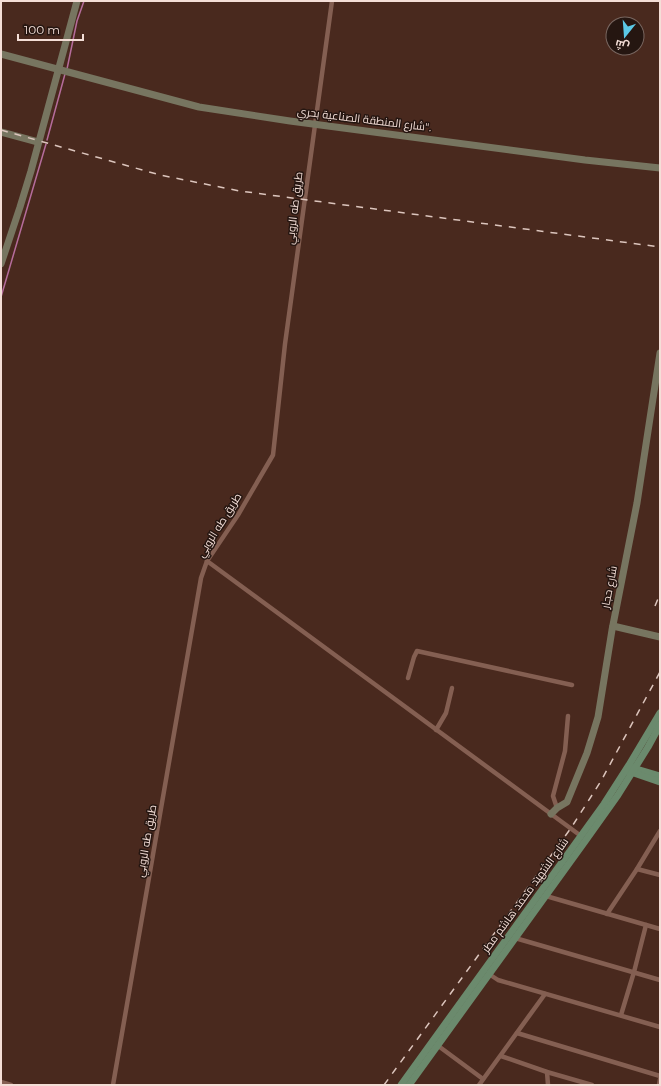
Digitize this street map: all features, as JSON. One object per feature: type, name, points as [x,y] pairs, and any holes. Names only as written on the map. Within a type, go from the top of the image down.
[{"type":"main road","name":"شارع الشهيد محمد هاشم مطر","points":[[409,1085],[618,795],[660,713]]},
{"type":"main road","name":"شارع الشهيد محمد هاشم مطر","points":[[401,1085],[630,769],[648,748],[660,725]]},
{"type":"main road","points":[[630,769],[660,776]]},
{"type":"main road","points":[[630,769],[660,782]]},
{"type":"street","points":[[1,264],[23,200],[38,142],[63,71],[77,1]]},
{"type":"street","name":"طريق طه الروبي","points":[[113,1085],[195,605],[201,578],[207,561],[238,514],[273,455],[284,344],[332,1]]},
{"type":"street","name":"شارع المنطقة الصناعية بحري\".","points":[[1,54],[187,104],[314,124],[585,160],[660,168]]},
{"type":"street","points":[[1,132],[38,142]]},
{"type":"street","name":"شارع حجار","points":[[552,814],[557,808],[567,802],[587,753],[598,717],[636,503],[660,353]]},
{"type":"street","points":[[207,561],[581,836]]},
{"type":"street","points":[[613,626],[660,637]]},
{"type":"street","points":[[408,678],[417,651],[572,685]]},
{"type":"street","points":[[436,730],[446,713],[452,688]]},
{"type":"street","points":[[557,808],[553,796],[565,752],[568,716]]},
{"type":"street","points":[[607,914],[659,834]]},
{"type":"street","points":[[637,869],[660,875]]},
{"type":"street","points":[[546,896],[660,929]]},
{"type":"street","points":[[621,1015],[646,925]]},
{"type":"street","points":[[515,938],[660,980]]},
{"type":"street","points":[[489,974],[498,980],[660,1027]]},
{"type":"street","points":[[479,1085],[545,994]]},
{"type":"street","points":[[517,1033],[660,1076]]},
{"type":"street","points":[[437,1046],[483,1079]]},
{"type":"street","points":[[501,1056],[547,1072],[592,1085]]},
{"type":"street","points":[[547,1072],[548,1085]]},
{"type":"street","points":[[659,1085],[660,1080]]},
{"type":"street","points":[[1,1082],[11,1085]]},
{"type":"waterway","points":[[67,69],[77,21],[84,1]]},
{"type":"waterway","points":[[47,140],[65,74]]},
{"type":"waterway","points":[[1,297],[46,144]]},
{"type":"railway","points":[[1,130],[160,175],[240,191],[660,247]]},
{"type":"railway","points":[[655,606],[660,594]]},
{"type":"railway","points":[[384,1085],[571,828],[601,781],[660,672]]}]
